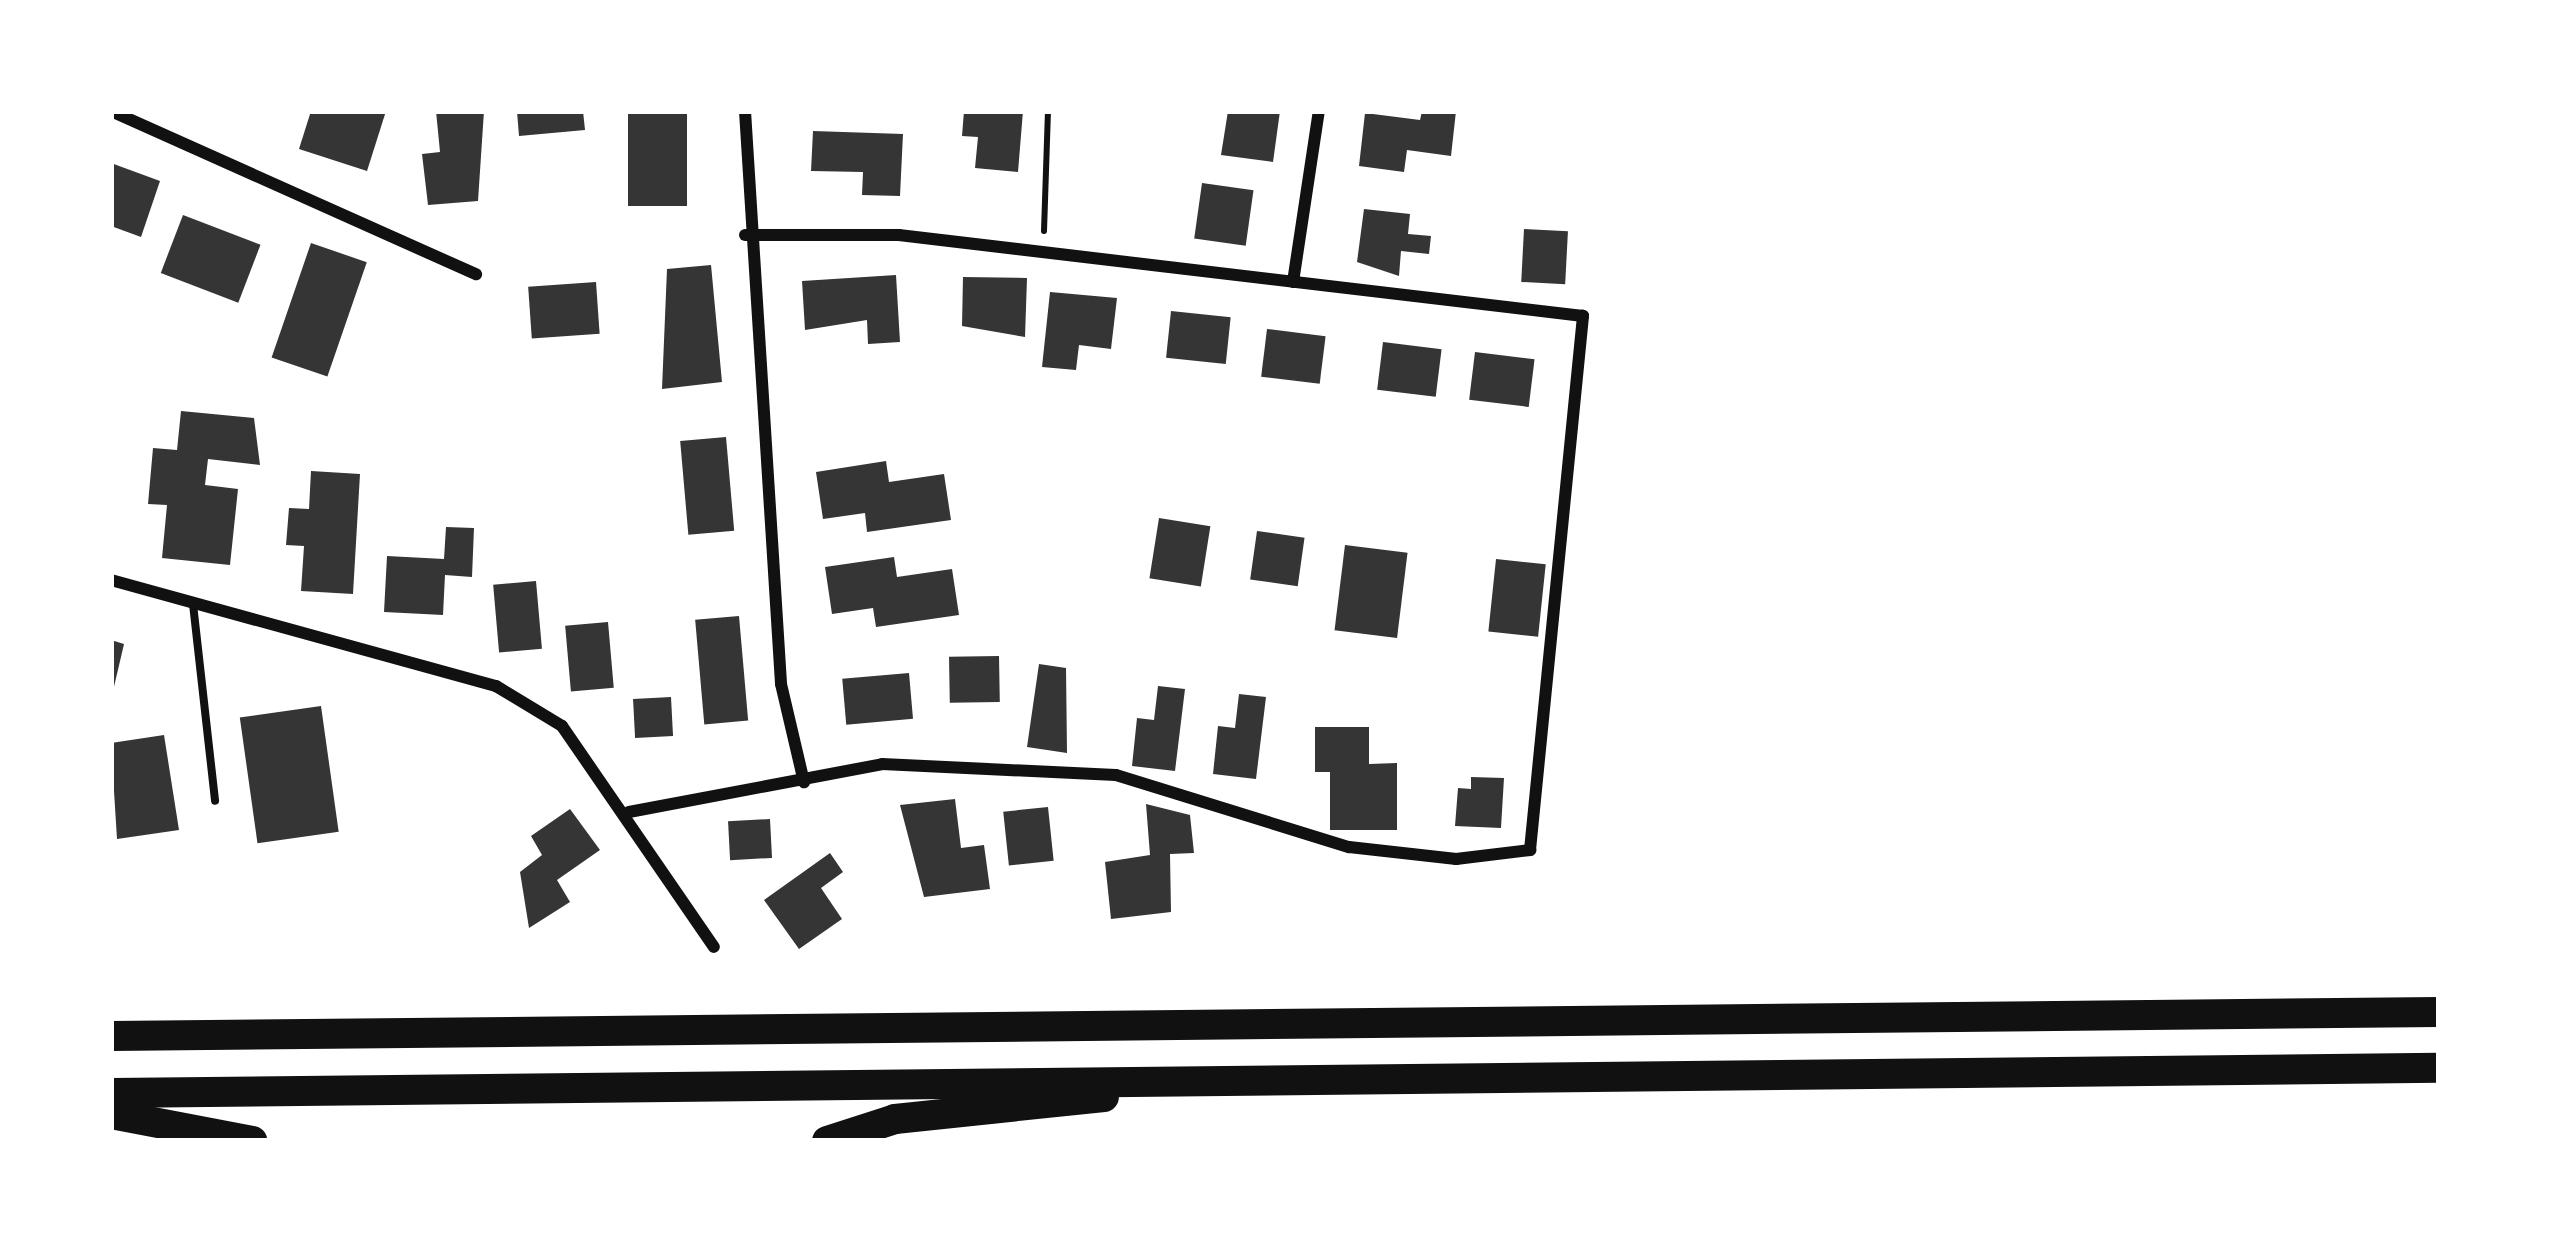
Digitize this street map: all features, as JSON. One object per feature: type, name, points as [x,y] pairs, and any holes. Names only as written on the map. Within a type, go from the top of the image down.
[{"type":"highway","points":[[111,1036],[2439,1012]]},
{"type":"highway","points":[[111,1022],[225,1035]]},
{"type":"highway","points":[[111,1093],[2439,1068]]},
{"type":"highway","points":[[827,1141],[895,1119],[1292,1077]]},
{"type":"highway","points":[[111,1114],[253,1141]]},
{"type":"street","points":[[111,111],[476,274]]},
{"type":"street","points":[[745,111],[745,235],[781,684],[804,782]]},
{"type":"street","points":[[1293,282],[1319,111]]},
{"type":"street","points":[[628,812],[882,764],[1116,776],[1349,847],[1456,859],[1531,850],[1583,316],[899,235],[745,235]]},
{"type":"street","points":[[111,580],[496,686],[562,726],[628,812],[714,947]]},
{"type":"lane","points":[[193,603],[215,801]]},
{"type":"path","points":[[1043,253],[1048,111]]},
{"type":"building","points":[[311,111],[386,111],[367,171],[299,149]]},
{"type":"building","points":[[436,111],[484,111],[478,201],[428,205],[422,154],[440,152]]},
{"type":"building","points":[[517,111],[583,111],[585,130],[519,136]]},
{"type":"building","points":[[628,111],[687,111],[687,206],[628,206]]},
{"type":"building","points":[[964,111],[1023,111],[1018,172],[975,168],[978,137],[962,136]]},
{"type":"building","points":[[1228,111],[1280,111],[1273,162],[1221,155]]},
{"type":"building","points":[[1422,111],[1456,111],[1451,156],[1407,150],[1404,172],[1359,166],[1365,113],[1420,120]]},
{"type":"building","points":[[813,131],[903,134],[900,196],[862,195],[863,172],[811,171]]},
{"type":"building","points":[[111,163],[160,181],[141,237],[111,226]]},
{"type":"building","points":[[1202,183],[1253,190],[1246,246],[1194,238]]},
{"type":"building","points":[[1364,209],[1410,214],[1408,234],[1431,236],[1429,254],[1401,251],[1399,276],[1357,262]]},
{"type":"building","points":[[183,215],[260,245],[238,303],[161,273]]},
{"type":"building","points":[[1524,229],[1568,231],[1565,284],[1521,282]]},
{"type":"building","points":[[311,243],[367,262],[327,377],[272,357]]},
{"type":"building","points":[[711,265],[722,382],[662,389],[667,269]]},
{"type":"building","points":[[896,275],[900,342],[868,344],[867,320],[805,330],[802,281]]},
{"type":"building","points":[[963,277],[1027,278],[1025,337],[962,326]]},
{"type":"building","points":[[596,282],[600,334],[532,339],[528,287]]},
{"type":"building","points":[[1050,292],[1117,298],[1111,349],[1079,345],[1076,370],[1042,367]]},
{"type":"building","points":[[1171,311],[1231,317],[1226,364],[1166,358]]},
{"type":"building","points":[[1267,329],[1326,336],[1320,384],[1261,377]]},
{"type":"building","points":[[1383,342],[1442,349],[1436,397],[1377,390]]},
{"type":"building","points":[[1475,352],[1535,359],[1529,407],[1469,400]]},
{"type":"building","points":[[181,411],[254,418],[260,465],[208,459],[205,485],[238,489],[230,565],[162,558],[167,505],[148,504],[153,448],[177,450]]},
{"type":"building","points":[[726,437],[734,531],[688,535],[680,441]]},
{"type":"building","points":[[886,461],[889,482],[944,474],[951,520],[867,532],[865,513],[823,519],[816,472]]},
{"type":"building","points":[[311,471],[360,474],[353,594],[301,591],[304,546],[286,545],[289,508],[309,509]]},
{"type":"building","points":[[1159,518],[1210,526],[1201,586],[1149,578]]},
{"type":"building","points":[[446,527],[474,528],[472,577],[445,575],[443,615],[384,612],[387,556],[444,559]]},
{"type":"building","points":[[1257,531],[1305,538],[1298,586],[1250,580]]},
{"type":"building","points":[[1345,545],[1408,553],[1397,638],[1335,630]]},
{"type":"building","points":[[894,557],[897,577],[952,569],[959,615],[876,627],[873,608],[832,614],[825,567]]},
{"type":"building","points":[[1496,559],[1546,564],[1538,637],[1488,632]]},
{"type":"building","points":[[536,581],[542,649],[499,652],[493,585]]},
{"type":"building","points":[[739,616],[748,721],[704,724],[695,620]]},
{"type":"building","points":[[608,622],[614,688],[571,691],[565,626]]},
{"type":"building","points":[[111,640],[124,644],[113,691],[111,690]]},
{"type":"building","points":[[999,656],[1000,702],[950,703],[949,657]]},
{"type":"building","points":[[1039,664],[1066,668],[1067,753],[1027,747]]},
{"type":"building","points":[[909,673],[913,719],[846,725],[842,679]]},
{"type":"building","points":[[1158,686],[1185,689],[1175,771],[1132,766],[1137,718],[1154,720]]},
{"type":"building","points":[[1239,694],[1266,697],[1256,779],[1213,774],[1218,726],[1235,728]]},
{"type":"building","points":[[671,697],[673,736],[635,738],[633,699]]},
{"type":"building","points":[[321,706],[339,832],[257,843],[240,717]]},
{"type":"building","points":[[1315,727],[1369,727],[1369,764],[1397,763],[1397,830],[1330,830],[1330,772],[1315,772]]},
{"type":"building","points":[[164,735],[179,830],[117,839],[111,743]]},
{"type":"building","points":[[1471,777],[1504,778],[1501,828],[1455,826],[1458,788],[1471,789]]},
{"type":"building","points":[[955,799],[961,848],[984,845],[990,889],[924,897],[900,805]]},
{"type":"building","points":[[1146,804],[1190,815],[1194,853],[1170,854],[1171,912],[1111,919],[1105,862],[1150,855]]},
{"type":"building","points":[[1048,807],[1054,861],[1009,865],[1003,812]]},
{"type":"building","points":[[570,809],[600,850],[557,880],[570,902],[529,928],[520,872],[542,855],[531,836]]},
{"type":"building","points":[[770,819],[772,858],[730,860],[728,821]]},
{"type":"building","points":[[830,853],[843,872],[821,888],[842,919],[799,949],[764,900]]}]
